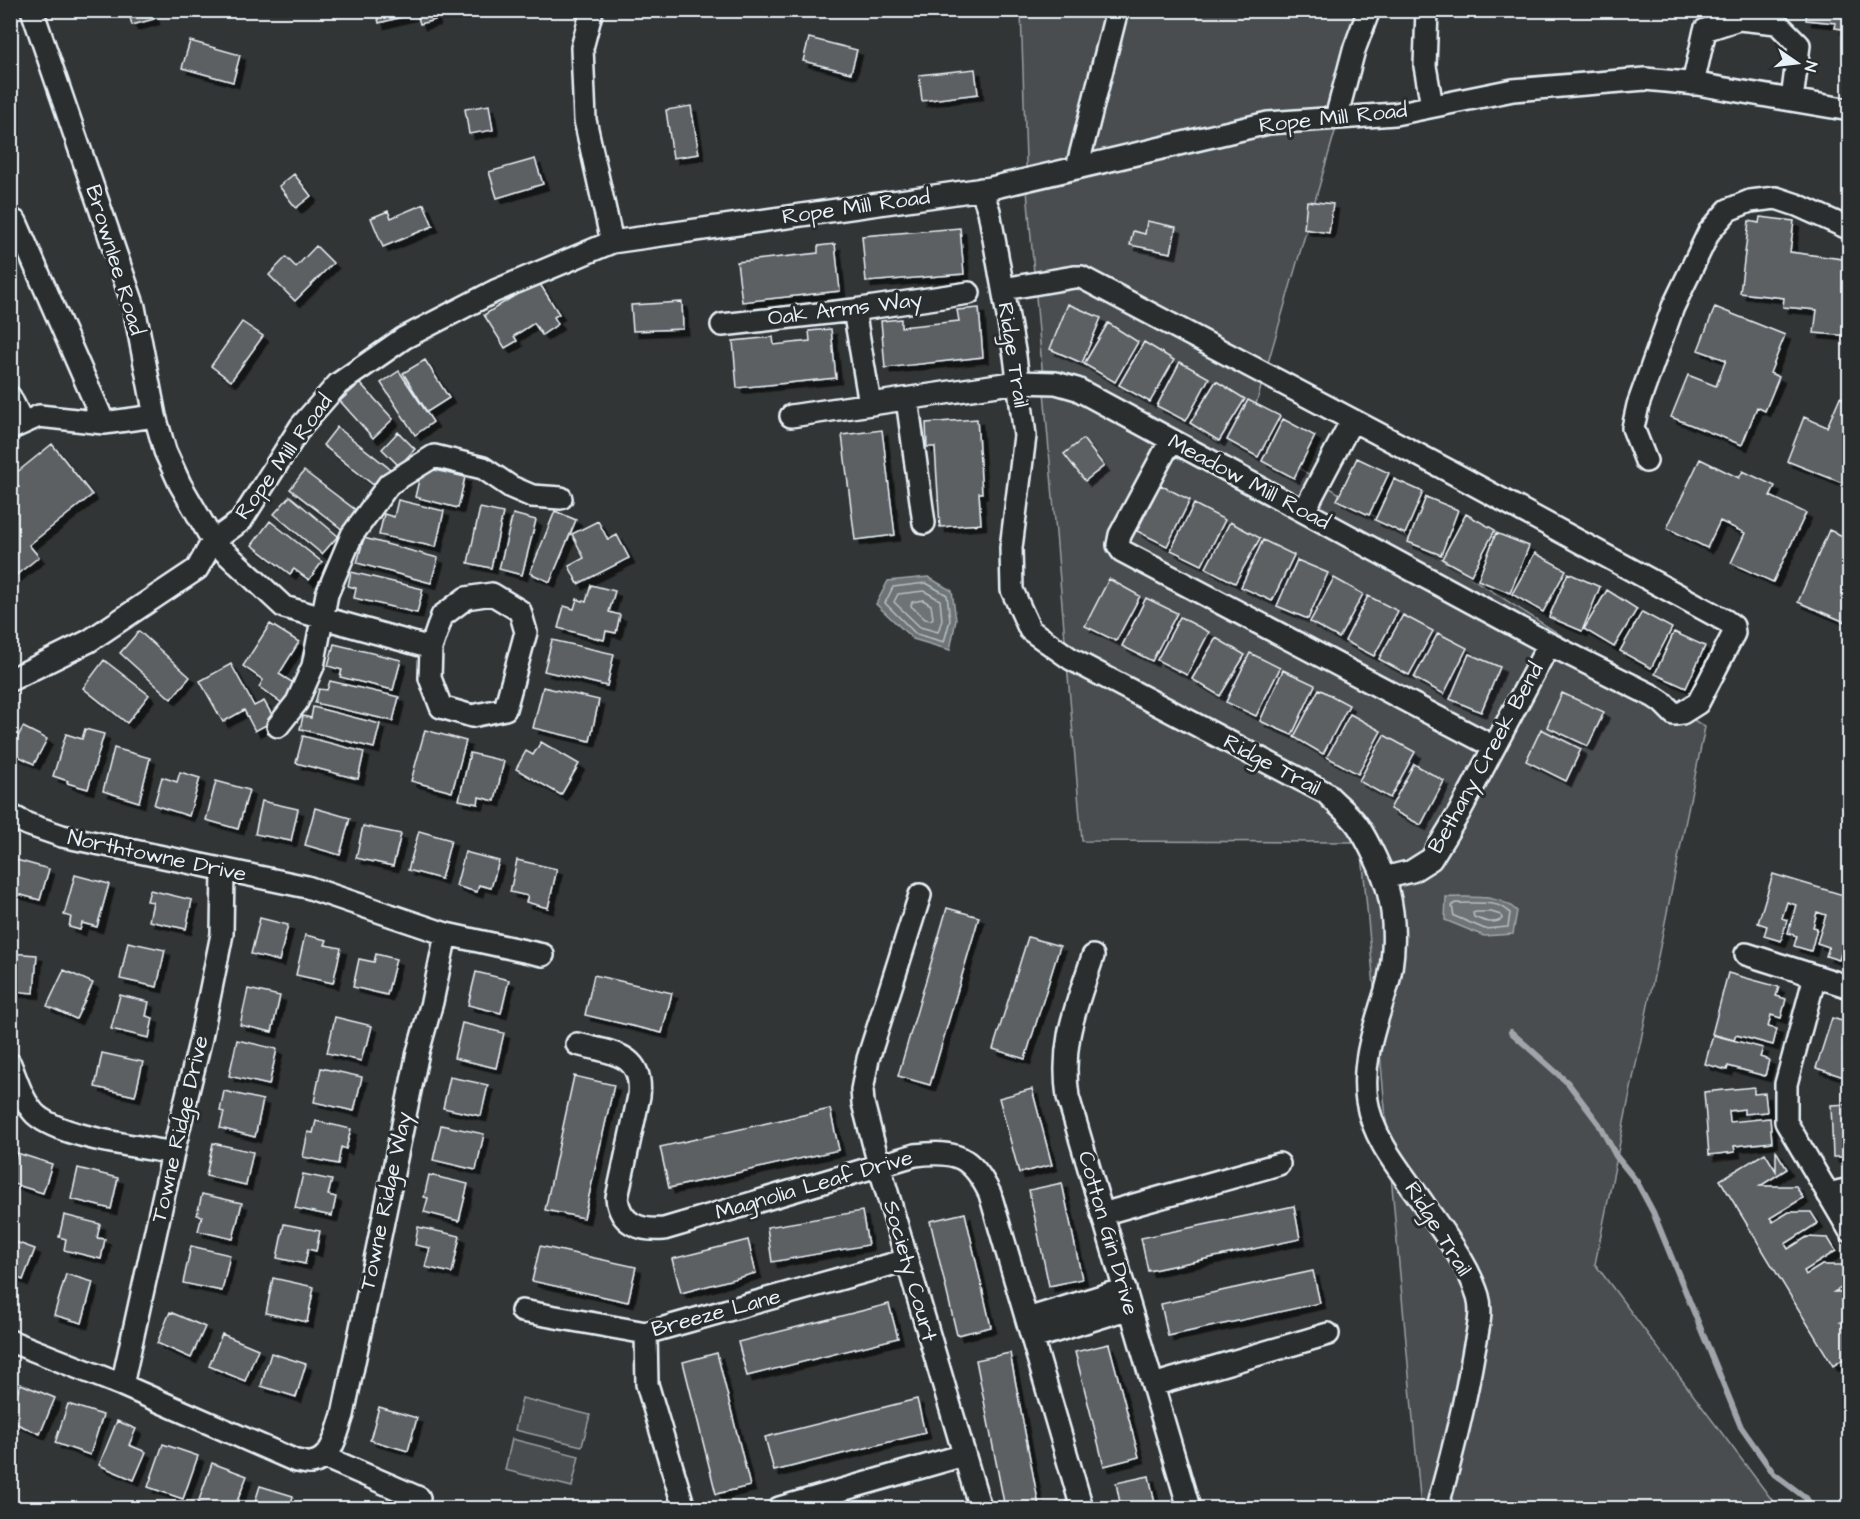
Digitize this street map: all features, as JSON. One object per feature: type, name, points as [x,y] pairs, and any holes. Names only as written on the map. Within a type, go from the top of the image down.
[{"type":"street","name":"Brownlee Road","points":[[32,10],[135,307],[155,416],[165,451],[180,484],[213,541],[284,607],[431,648]]},
{"type":"street","points":[[592,10],[582,48],[585,120],[612,242]]},
{"type":"street","points":[[1077,168],[1117,10]]},
{"type":"street","points":[[1336,118],[1354,50],[1369,10]]},
{"type":"street","points":[[1427,10],[1425,66],[1432,106]]},
{"type":"street","points":[[1693,84],[1706,30],[1739,19],[1777,23],[1799,45],[1792,100]]},
{"type":"street","name":"Rope Mill Road","points":[[10,680],[89,641],[197,569],[213,541],[241,521],[301,426],[338,384],[404,338],[495,291],[612,242],[981,189],[1268,123],[1395,114],[1524,89],[1646,79],[1693,84],[1850,110]]},
{"type":"street","name":"Ridge Trail","points":[[981,189],[989,211],[1003,289],[1025,436],[1011,548],[1012,590],[1030,630],[1071,659],[1326,793],[1357,825],[1389,892],[1393,936],[1391,967],[1367,1059],[1367,1102],[1378,1137],[1450,1240],[1479,1298],[1478,1325],[1469,1384],[1437,1509]]},
{"type":"street","points":[[1646,461],[1633,428],[1638,405],[1673,307],[1709,232],[1728,210],[1750,201],[1776,198],[1850,229]]},
{"type":"street","points":[[10,219],[16,222],[104,423]]},
{"type":"street","points":[[1003,289],[1082,277],[1352,420],[1304,511]]},
{"type":"street","name":"Oak Arms Way","points":[[722,325],[969,292]]},
{"type":"street","points":[[854,309],[870,404]]},
{"type":"street","name":"Meadow Mill Road","points":[[791,416],[1018,382],[1056,383],[1077,389],[1549,644],[1653,696],[1674,714],[1682,713],[1698,704],[1734,633],[1733,626],[1632,569],[1352,420]]},
{"type":"street","points":[[10,397],[17,426],[39,416],[104,423],[155,416]]},
{"type":"street","points":[[907,399],[924,523]]},
{"type":"street","points":[[1171,440],[1120,535],[1118,545],[1122,550],[1494,747]]},
{"type":"street","points":[[278,726],[297,702],[313,666],[327,594],[351,535],[389,484],[434,456],[483,468],[511,487],[532,496],[561,498]]},
{"type":"street","points":[[492,594],[520,611],[526,632],[506,708],[472,716],[441,707],[430,678],[431,648],[441,616],[466,598],[492,594]]},
{"type":"street","name":"Bethany Creek Bend","points":[[1384,878],[1412,871],[1431,859],[1459,813],[1549,644]]},
{"type":"street","name":"Northtowne Drive","points":[[10,816],[62,836],[307,887],[446,934]]},
{"type":"street","name":"Towne Ridge Drive","points":[[122,1385],[201,1038],[222,934],[223,870]]},
{"type":"street","name":"Society Court","points":[[920,896],[864,1074],[863,1102],[906,1260],[980,1509]]},
{"type":"street","points":[[446,934],[543,955]]},
{"type":"street","name":"Towne Ridge Way","points":[[324,1457],[331,1449],[343,1415],[418,1052],[432,1002],[446,934]]},
{"type":"street","points":[[1746,954],[1850,987]]},
{"type":"street","name":"Cotton Gin Drive","points":[[1093,956],[1066,1042],[1064,1074],[1068,1097],[1190,1509]]},
{"type":"street","points":[[1815,976],[1786,1084],[1786,1122],[1850,1231]]},
{"type":"street","name":"Magnolia Leaf Drive","points":[[577,1044],[630,1060],[640,1082],[617,1198],[619,1210],[635,1225],[648,1230],[664,1229],[915,1155],[949,1154],[960,1158],[977,1170],[990,1194],[1082,1509]]},
{"type":"street","points":[[10,1064],[25,1101],[36,1114],[50,1124],[104,1140],[173,1153]]},
{"type":"street","points":[[1102,1214],[1279,1164]]},
{"type":"street","points":[[1828,1194],[1850,1189]]},
{"type":"street","name":"Breeze Lane","points":[[522,1311],[646,1333],[906,1260]]},
{"type":"street","points":[[1030,1328],[1127,1299]]},
{"type":"street","points":[[646,1333],[647,1384],[684,1509]]},
{"type":"street","points":[[1153,1385],[1328,1334]]},
{"type":"street","points":[[10,1341],[122,1385],[296,1461],[311,1463],[324,1457],[419,1498]]},
{"type":"street","points":[[779,1509],[964,1455]]},
{"type":"shaded area","points":[[1021,11],[1370,11],[1247,435],[1705,727],[1595,1264],[1778,1508],[1421,1508],[1361,842],[1082,841],[1027,190]]},
{"type":"shaded area","points":[[522,1398],[590,1415],[582,1446],[515,1430]]},
{"type":"shaded area","points":[[512,1439],[579,1456],[572,1487],[505,1470]]},
{"type":"water","points":[[928,577],[952,591],[956,620],[950,650],[913,639],[876,604],[888,581]]},
{"type":"water","points":[[1446,897],[1493,899],[1510,905],[1517,911],[1513,934],[1484,936],[1445,920]]},
{"type":"building","points":[[128,10],[152,10],[154,19],[132,25]]},
{"type":"building","points":[[376,10],[433,10],[435,20],[420,24],[417,13],[379,23]]},
{"type":"building","points":[[1807,10],[1850,10],[1850,30],[1835,28],[1836,23],[1806,20]]},
{"type":"building","points":[[809,38],[857,50],[851,73],[803,61]]},
{"type":"building","points":[[190,41],[240,55],[233,82],[182,68]]},
{"type":"building","points":[[975,69],[978,94],[922,101],[919,75]]},
{"type":"building","points":[[489,105],[493,130],[469,134],[465,109]]},
{"type":"building","points":[[691,106],[699,154],[673,158],[666,110]]},
{"type":"building","points":[[535,159],[543,184],[497,198],[489,172]]},
{"type":"building","points":[[294,174],[311,196],[296,208],[279,186]]},
{"type":"building","points":[[1307,201],[1333,204],[1329,233],[1304,229]]},
{"type":"building","points":[[424,204],[433,226],[383,247],[371,218],[388,211],[391,218]]},
{"type":"building","points":[[1760,217],[1794,221],[1790,252],[1850,260],[1850,336],[1814,333],[1817,310],[1783,307],[1784,298],[1740,293],[1749,221],[1759,223]]},
{"type":"building","points":[[1147,221],[1176,227],[1171,253],[1130,245],[1133,231],[1145,234]]},
{"type":"building","points":[[960,228],[964,274],[866,282],[862,236]]},
{"type":"building","points":[[835,244],[840,291],[742,302],[737,262],[818,253],[818,246]]},
{"type":"building","points":[[316,246],[333,263],[295,301],[269,275],[286,257],[296,267]]},
{"type":"building","points":[[538,281],[559,314],[554,317],[558,324],[542,335],[534,323],[514,336],[517,341],[505,348],[484,315]]},
{"type":"building","points":[[682,302],[683,329],[633,331],[631,305]]},
{"type":"building","points":[[1068,304],[1101,318],[1082,363],[1050,349]]},
{"type":"building","points":[[1715,307],[1785,335],[1770,373],[1779,377],[1765,411],[1757,407],[1742,445],[1671,417],[1688,375],[1716,386],[1726,360],[1698,350]]},
{"type":"building","points":[[979,308],[983,357],[885,368],[881,321],[901,319],[901,327],[959,321],[957,310]]},
{"type":"building","points":[[242,322],[263,336],[231,381],[211,366]]},
{"type":"building","points":[[1108,323],[1138,342],[1115,382],[1084,364]]},
{"type":"building","points":[[831,329],[836,378],[737,388],[733,341],[773,337],[774,345],[810,341],[809,331]]},
{"type":"building","points":[[1144,342],[1174,360],[1150,402],[1119,385]]},
{"type":"building","points":[[425,360],[449,398],[427,412],[403,373]]},
{"type":"building","points":[[1180,362],[1209,378],[1186,421],[1157,406]]},
{"type":"building","points":[[399,371],[433,422],[415,435],[381,383]]},
{"type":"building","points":[[1216,381],[1245,399],[1219,441],[1190,423]]},
{"type":"building","points":[[360,383],[393,419],[373,438],[340,401]]},
{"type":"building","points":[[1840,397],[1850,401],[1850,486],[1787,461],[1804,417],[1827,427]]},
{"type":"building","points":[[1248,400],[1280,416],[1258,457],[1227,440]]},
{"type":"building","points":[[977,419],[982,493],[979,493],[981,524],[940,527],[935,447],[927,447],[926,423]]},
{"type":"building","points":[[1283,419],[1315,436],[1294,478],[1262,461]]},
{"type":"building","points":[[337,427],[390,469],[376,487],[323,445]]},
{"type":"building","points":[[882,430],[895,535],[855,540],[842,435]]},
{"type":"building","points":[[398,432],[415,449],[399,466],[382,449]]},
{"type":"building","points":[[1083,439],[1104,466],[1085,481],[1064,454]]},
{"type":"building","points":[[52,444],[92,495],[29,545],[39,557],[10,580],[10,494],[19,487],[11,477]]},
{"type":"building","points":[[1357,458],[1389,473],[1369,515],[1337,500]]},
{"type":"building","points":[[1700,459],[1739,478],[1743,471],[1775,486],[1770,496],[1806,513],[1773,582],[1731,563],[1745,533],[1720,521],[1707,548],[1667,528]]},
{"type":"building","points":[[422,467],[465,477],[458,508],[415,497]]},
{"type":"building","points":[[304,471],[357,511],[343,530],[290,489]]},
{"type":"building","points":[[1394,479],[1423,492],[1405,534],[1375,520]]},
{"type":"building","points":[[1160,485],[1190,500],[1167,546],[1137,531]]},
{"type":"building","points":[[290,496],[338,536],[322,554],[274,514]]},
{"type":"building","points":[[1426,497],[1458,510],[1441,555],[1408,542]]},
{"type":"building","points":[[398,500],[444,511],[436,547],[379,535],[384,514],[394,517]]},
{"type":"building","points":[[1194,504],[1225,520],[1202,565],[1171,550]]},
{"type":"building","points":[[480,508],[503,513],[491,568],[468,563]]},
{"type":"building","points":[[555,511],[576,520],[550,582],[530,573]]},
{"type":"building","points":[[513,514],[536,520],[522,575],[499,569]]},
{"type":"building","points":[[1466,514],[1495,530],[1471,575],[1442,559]]},
{"type":"building","points":[[270,521],[322,562],[309,580],[294,569],[290,574],[252,545]]},
{"type":"building","points":[[598,521],[608,540],[617,535],[629,558],[578,584],[569,566],[584,558],[572,534]]},
{"type":"building","points":[[1230,522],[1260,538],[1235,583],[1206,568]]},
{"type":"building","points":[[1829,530],[1850,539],[1850,624],[1798,602]]},
{"type":"building","points":[[1496,533],[1529,546],[1510,593],[1478,580]]},
{"type":"building","points":[[364,538],[438,558],[431,583],[357,563]]},
{"type":"building","points":[[1263,540],[1294,555],[1272,601],[1241,587]]},
{"type":"building","points":[[1535,553],[1566,570],[1543,612],[1512,594]]},
{"type":"building","points":[[1297,560],[1328,573],[1308,619],[1277,606]]},
{"type":"building","points":[[351,572],[423,589],[417,613],[354,598],[356,588],[348,586]]},
{"type":"building","points":[[1568,573],[1600,587],[1582,631],[1549,617]]},
{"type":"building","points":[[1334,578],[1363,594],[1339,638],[1310,622]]},
{"type":"building","points":[[1109,579],[1140,596],[1116,641],[1085,626]]},
{"type":"building","points":[[591,585],[615,591],[609,612],[620,615],[616,633],[606,631],[604,640],[558,628],[564,606],[574,609],[577,599],[586,602]]},
{"type":"building","points":[[1607,590],[1637,609],[1614,647],[1584,629]]},
{"type":"building","points":[[1368,596],[1398,611],[1374,656],[1345,641]]},
{"type":"building","points":[[1146,598],[1177,613],[1152,661],[1122,646]]},
{"type":"building","points":[[1642,612],[1672,628],[1651,668],[1620,651]]},
{"type":"building","points":[[1403,615],[1433,631],[1409,675],[1379,659]]},
{"type":"building","points":[[1180,617],[1209,632],[1187,675],[1157,660]]},
{"type":"building","points":[[270,624],[299,642],[279,674],[295,684],[282,703],[259,687],[263,680],[243,666]]},
{"type":"building","points":[[139,631],[190,677],[171,699],[120,653]]},
{"type":"building","points":[[1674,632],[1705,646],[1686,688],[1655,674]]},
{"type":"building","points":[[1438,633],[1467,648],[1444,694],[1414,678]]},
{"type":"building","points":[[1216,638],[1245,655],[1220,696],[1192,679]]},
{"type":"building","points":[[552,640],[614,654],[607,686],[544,671]]},
{"type":"building","points":[[334,644],[401,660],[393,690],[340,677],[342,670],[328,666]]},
{"type":"building","points":[[1250,653],[1280,668],[1256,716],[1226,702]]},
{"type":"building","points":[[1469,654],[1500,667],[1481,712],[1450,699]]},
{"type":"building","points":[[104,660],[149,695],[127,723],[83,688]]},
{"type":"building","points":[[231,664],[254,706],[264,701],[275,720],[255,731],[244,710],[223,722],[200,681]]},
{"type":"building","points":[[1283,670],[1315,685],[1292,735],[1260,721]]},
{"type":"building","points":[[330,681],[399,697],[393,721],[315,703],[319,689],[327,690]]},
{"type":"building","points":[[543,687],[599,700],[590,741],[533,728]]},
{"type":"building","points":[[1319,689],[1349,705],[1323,754],[1294,737]]},
{"type":"building","points":[[1562,693],[1604,712],[1588,746],[1547,727]]},
{"type":"building","points":[[313,707],[380,724],[374,748],[300,729],[303,716],[311,718]]},
{"type":"building","points":[[1350,714],[1381,731],[1358,774],[1327,757]]},
{"type":"building","points":[[23,727],[47,739],[34,764],[10,752]]},
{"type":"building","points":[[85,729],[104,734],[88,789],[53,776],[66,734],[82,739]]},
{"type":"building","points":[[1541,729],[1581,749],[1566,781],[1526,761]]},
{"type":"building","points":[[425,730],[466,741],[452,792],[411,781]]},
{"type":"building","points":[[1384,735],[1415,752],[1390,798],[1359,781]]},
{"type":"building","points":[[303,736],[364,752],[358,779],[296,763]]},
{"type":"building","points":[[541,742],[579,764],[561,795],[516,769],[526,751],[533,755]]},
{"type":"building","points":[[114,748],[150,758],[139,802],[103,791]]},
{"type":"building","points":[[470,753],[504,761],[495,801],[479,797],[478,804],[459,800]]},
{"type":"building","points":[[1414,764],[1444,781],[1421,825],[1390,809]]},
{"type":"building","points":[[180,772],[200,778],[189,816],[154,805],[162,777],[177,782]]},
{"type":"building","points":[[216,781],[249,790],[238,829],[206,820]]},
{"type":"building","points":[[262,801],[298,809],[291,841],[255,834]]},
{"type":"building","points":[[315,808],[350,818],[340,855],[305,845]]},
{"type":"building","points":[[363,826],[401,834],[393,866],[356,858]]},
{"type":"building","points":[[419,831],[451,840],[441,879],[408,870]]},
{"type":"building","points":[[465,852],[499,861],[491,888],[479,885],[477,892],[456,886]]},
{"type":"building","points":[[13,859],[49,869],[40,900],[10,892],[10,870]]},
{"type":"building","points":[[517,860],[557,869],[548,908],[526,902],[528,896],[510,892]]},
{"type":"building","points":[[1773,874],[1850,897],[1850,923],[1839,960],[1826,956],[1829,947],[1817,943],[1826,915],[1817,912],[1813,927],[1817,928],[1811,951],[1794,946],[1797,936],[1788,933],[1796,905],[1787,902],[1782,918],[1787,920],[1781,941],[1764,936],[1767,926],[1758,923]]},
{"type":"building","points":[[75,875],[109,884],[97,927],[82,923],[80,930],[69,927],[71,917],[64,915]]},
{"type":"building","points":[[150,890],[192,900],[186,929],[149,921],[153,902],[147,901]]},
{"type":"building","points":[[947,908],[979,917],[930,1085],[898,1076]]},
{"type":"building","points":[[260,918],[288,925],[279,961],[251,954]]},
{"type":"building","points":[[305,935],[327,940],[325,945],[341,948],[333,983],[296,975]]},
{"type":"building","points":[[1028,937],[1060,946],[1025,1059],[993,1049]]},
{"type":"building","points":[[128,942],[165,950],[157,987],[120,979]]},
{"type":"building","points":[[10,953],[37,955],[34,993],[10,991]]},
{"type":"building","points":[[376,954],[396,959],[387,995],[353,987],[359,959],[374,962]]},
{"type":"building","points":[[64,970],[93,983],[76,1019],[47,1006]]},
{"type":"building","points":[[476,972],[509,980],[501,1013],[468,1005]]},
{"type":"building","points":[[1728,973],[1779,987],[1776,996],[1786,999],[1781,1018],[1771,1015],[1768,1027],[1777,1029],[1773,1045],[1736,1035],[1734,1040],[1712,1034]]},
{"type":"building","points":[[594,975],[672,993],[662,1033],[585,1015]]},
{"type":"building","points":[[248,989],[280,996],[272,1032],[240,1025]]},
{"type":"building","points":[[120,995],[149,1002],[146,1016],[153,1018],[149,1038],[111,1029]]},
{"type":"building","points":[[1845,1012],[1850,1013],[1850,1040],[1842,1051],[1850,1054],[1850,1079],[1816,1068],[1832,1018],[1842,1021]]},
{"type":"building","points":[[335,1017],[372,1026],[361,1061],[327,1053]]},
{"type":"building","points":[[462,1023],[504,1033],[496,1068],[454,1058]]},
{"type":"building","points":[[1713,1035],[1763,1048],[1760,1057],[1769,1060],[1765,1076],[1728,1066],[1727,1070],[1705,1064]]},
{"type":"building","points":[[237,1040],[277,1049],[269,1085],[229,1076]]},
{"type":"building","points":[[102,1053],[143,1062],[135,1096],[95,1087]]},
{"type":"building","points":[[321,1068],[362,1077],[354,1111],[314,1102]]},
{"type":"building","points":[[574,1076],[614,1085],[584,1218],[545,1210]]},
{"type":"building","points":[[450,1077],[488,1085],[481,1116],[443,1108]]},
{"type":"building","points":[[1754,1087],[1754,1094],[1765,1093],[1767,1112],[1744,1114],[1744,1109],[1729,1111],[1730,1122],[1770,1118],[1772,1142],[1734,1146],[1735,1152],[1709,1155],[1704,1092]]},
{"type":"building","points":[[1032,1089],[1052,1165],[1019,1173],[999,1098]]},
{"type":"building","points":[[224,1091],[263,1100],[255,1137],[220,1128],[224,1112],[220,1111]]},
{"type":"building","points":[[1850,1104],[1850,1166],[1844,1166],[1844,1157],[1833,1157],[1831,1105]]},
{"type":"building","points":[[830,1109],[839,1150],[669,1188],[660,1147]]},
{"type":"building","points":[[316,1121],[351,1129],[346,1149],[341,1147],[338,1164],[303,1157],[308,1132],[313,1133]]},
{"type":"building","points":[[441,1125],[484,1134],[476,1170],[433,1160]]},
{"type":"building","points":[[213,1143],[253,1152],[246,1185],[206,1176]]},
{"type":"building","points":[[1776,1151],[1787,1169],[1760,1186],[1796,1186],[1803,1198],[1770,1218],[1773,1222],[1789,1212],[1811,1212],[1818,1223],[1785,1244],[1788,1249],[1807,1237],[1828,1238],[1836,1251],[1804,1271],[1806,1275],[1822,1265],[1844,1265],[1850,1274],[1850,1283],[1834,1292],[1850,1292],[1850,1317],[1841,1322],[1850,1322],[1850,1355],[1833,1366],[1720,1180],[1765,1153],[1776,1171]]},
{"type":"building","points":[[17,1153],[52,1164],[43,1193],[10,1183],[10,1172]]},
{"type":"building","points":[[78,1168],[118,1178],[111,1209],[71,1199]]},
{"type":"building","points":[[303,1174],[332,1180],[328,1195],[336,1197],[332,1216],[295,1208]]},
{"type":"building","points":[[429,1175],[468,1184],[459,1221],[424,1212],[428,1198],[424,1197]]},
{"type":"building","points":[[1062,1183],[1082,1279],[1049,1286],[1029,1190]]},
{"type":"building","points":[[202,1194],[242,1203],[233,1239],[198,1231],[202,1216],[197,1215]]},
{"type":"building","points":[[1294,1206],[1300,1239],[1148,1271],[1141,1238]]},
{"type":"building","points":[[862,1211],[868,1245],[772,1262],[767,1227]]},
{"type":"building","points":[[965,1213],[991,1327],[957,1335],[930,1221]]},
{"type":"building","points":[[64,1215],[100,1224],[97,1238],[105,1239],[101,1259],[64,1250],[66,1239],[59,1237]]},
{"type":"building","points":[[284,1224],[320,1231],[316,1251],[308,1249],[305,1264],[277,1258]]},
{"type":"building","points":[[418,1227],[460,1236],[452,1273],[425,1267],[430,1248],[415,1245]]},
{"type":"building","points":[[10,1240],[35,1249],[23,1280],[10,1275]]},
{"type":"building","points":[[748,1240],[756,1273],[681,1293],[672,1259]]},
{"type":"building","points":[[191,1246],[230,1255],[222,1291],[183,1283]]},
{"type":"building","points":[[540,1246],[636,1267],[628,1302],[532,1281]]},
{"type":"building","points":[[1313,1271],[1320,1303],[1168,1336],[1161,1304]]},
{"type":"building","points":[[66,1274],[93,1282],[82,1323],[54,1315]]},
{"type":"building","points":[[273,1278],[314,1287],[307,1322],[266,1313]]},
{"type":"building","points":[[889,1304],[898,1338],[747,1376],[738,1342]]},
{"type":"building","points":[[170,1312],[205,1327],[191,1358],[157,1343]]},
{"type":"building","points":[[222,1334],[258,1349],[245,1381],[209,1366]]},
{"type":"building","points":[[1109,1344],[1139,1457],[1104,1466],[1075,1352]]},
{"type":"building","points":[[271,1353],[306,1364],[296,1397],[261,1386]]},
{"type":"building","points":[[717,1353],[750,1486],[716,1494],[683,1362]]},
{"type":"building","points":[[1010,1353],[1039,1506],[1025,1508],[1005,1508],[976,1360]]},
{"type":"building","points":[[21,1384],[55,1398],[40,1434],[10,1421],[10,1408]]},
{"type":"building","points":[[917,1399],[925,1433],[774,1471],[765,1437]]},
{"type":"building","points":[[68,1404],[103,1415],[90,1455],[55,1443]]},
{"type":"building","points":[[379,1407],[417,1418],[408,1451],[370,1440]]},
{"type":"building","points":[[117,1421],[136,1429],[129,1445],[146,1452],[134,1480],[99,1465]]},
{"type":"building","points":[[163,1444],[198,1456],[183,1499],[148,1487]]},
{"type":"building","points":[[212,1463],[247,1476],[236,1504],[230,1502],[227,1508],[213,1508],[198,1503]]},
{"type":"building","points":[[1149,1476],[1156,1508],[1121,1508],[1116,1483]]},
{"type":"building","points":[[260,1486],[293,1496],[290,1508],[253,1508]]},
{"type":"waterway","points":[[1511,1032],[1568,1083],[1599,1124],[1616,1156],[1637,1182],[1653,1212],[1741,1427],[1774,1474],[1806,1498],[1813,1508]]}]
